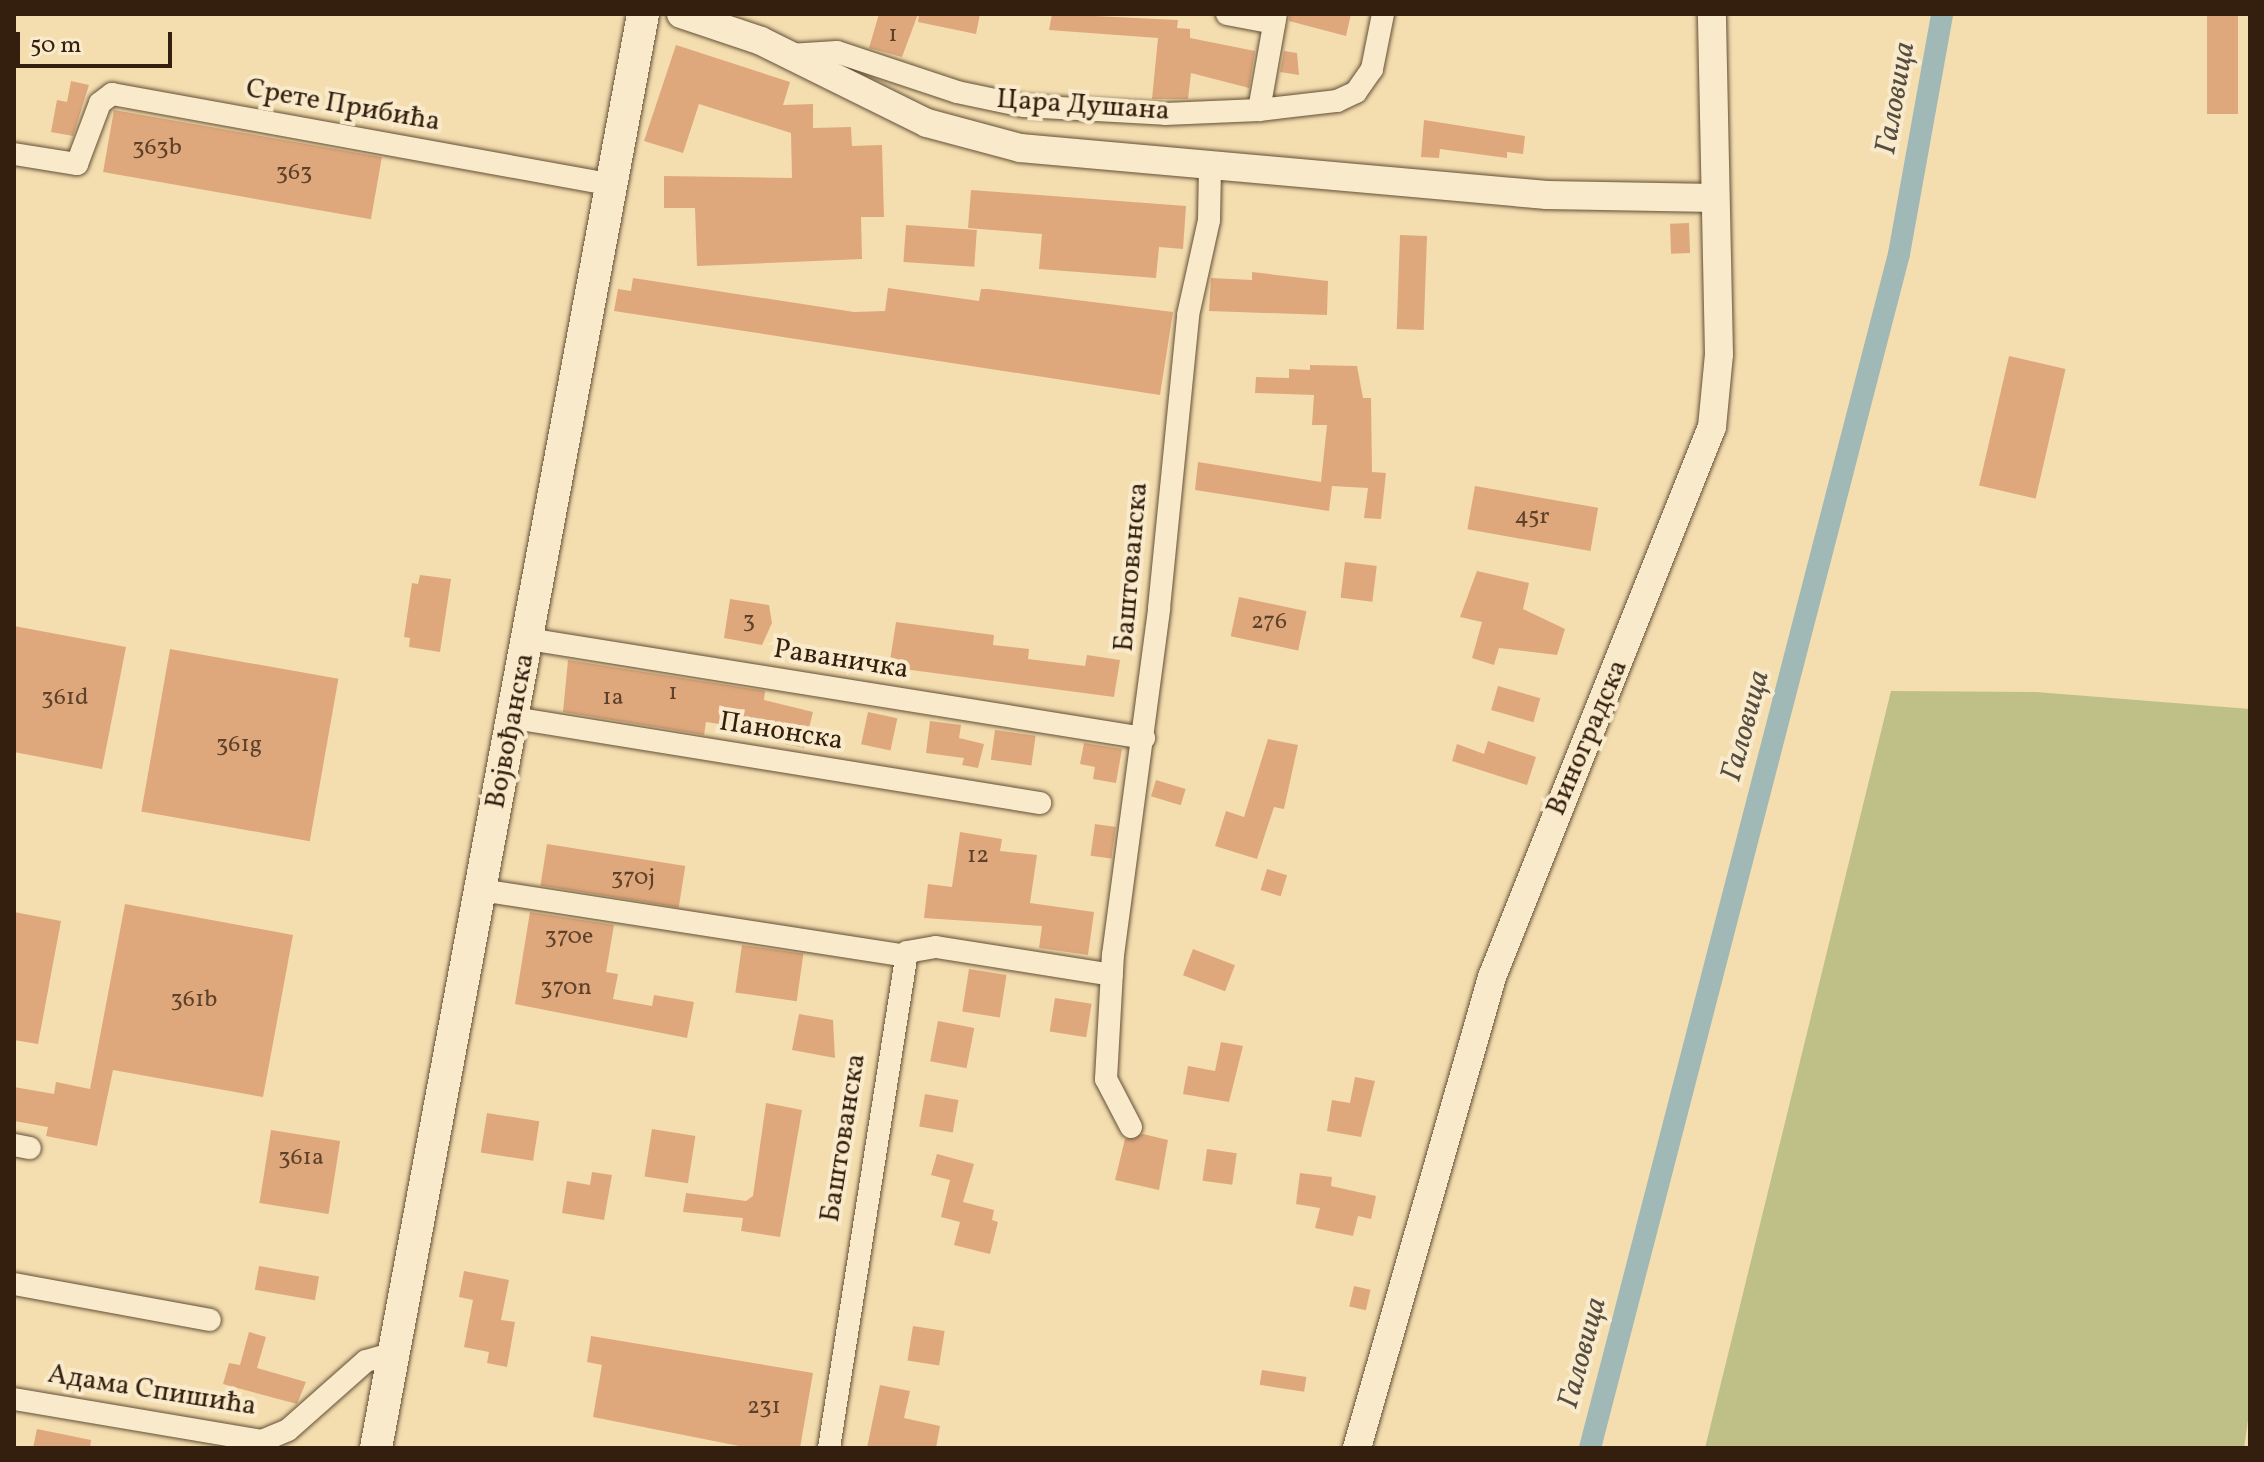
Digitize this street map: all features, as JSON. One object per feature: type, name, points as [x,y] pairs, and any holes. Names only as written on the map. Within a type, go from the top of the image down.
[{"type":"main road","name":"Војвођанска","points":[[376,1448],[643,14]]},
{"type":"street","name":"Цара Душана","points":[[681,14],[789,55],[837,52],[977,98],[1024,106],[1165,114],[1259,110]]},
{"type":"street","points":[[1227,14],[1275,18],[1259,110],[1337,101],[1356,92],[1372,69],[1383,14]]},
{"type":"street","name":"Виноградска","points":[[1357,1448],[1492,977],[1706,448],[1719,382],[1712,14]]},
{"type":"street","points":[[789,55],[883,105],[979,140],[1210,171],[1547,195],[1715,198]]},
{"type":"street","name":"Срете Прибића","points":[[14,154],[77,164],[100,103],[112,94],[613,185]]},
{"type":"street","name":"Баштованска","points":[[1131,1127],[1106,1079],[1112,975],[1144,738],[1181,368],[1211,203],[1210,171]]},
{"type":"street","name":"Раваничка","points":[[528,639],[1144,738]]},
{"type":"street","name":"Панонска","points":[[514,718],[1040,803]]},
{"type":"street","points":[[481,890],[905,956],[920,946],[1112,975]]},
{"type":"street","name":"Баштованска","points":[[829,1448],[905,956]]},
{"type":"street","points":[[14,1284],[210,1320]]},
{"type":"street","name":"Адама Спишића","points":[[14,1399],[262,1441],[288,1430],[366,1361],[394,1353]]},
{"type":"green space","points":[[1891,691],[2036,692],[2250,709],[2250,1406],[2244,1448],[1705,1448]]},
{"type":"building","points":[[879,14],[918,14],[902,57],[869,48]]},
{"type":"building","points":[[919,14],[980,14],[976,34],[918,22]]},
{"type":"building","points":[[1052,14],[1178,20],[1177,28],[1190,29],[1190,38],[1255,51],[1249,88],[1191,73],[1188,99],[1152,99],[1158,38],[1049,30]]},
{"type":"building","points":[[1290,14],[1351,14],[1346,36],[1289,21]]},
{"type":"building","points":[[2207,14],[2238,14],[2238,114],[2207,114]]},
{"type":"building","points":[[676,45],[790,82],[783,105],[813,104],[813,128],[851,127],[852,146],[882,145],[884,217],[861,217],[862,259],[697,266],[695,208],[664,208],[664,176],[792,178],[791,133],[699,104],[683,153],[644,141]]},
{"type":"building","points":[[1284,51],[1297,53],[1299,75],[1280,72]]},
{"type":"building","points":[[71,81],[89,85],[73,136],[51,132],[57,100],[67,102]]},
{"type":"building","points":[[114,110],[382,157],[371,219],[103,172]]},
{"type":"building","points":[[1424,120],[1525,136],[1523,154],[1507,152],[1507,158],[1440,149],[1439,158],[1421,157]]},
{"type":"building","points":[[971,190],[1186,206],[1183,249],[1159,247],[1156,278],[1039,269],[1042,234],[968,228]]},
{"type":"building","points":[[1689,223],[1690,253],[1671,254],[1670,224]]},
{"type":"building","points":[[906,225],[977,230],[974,267],[903,262]]},
{"type":"building","points":[[1400,235],[1427,236],[1424,330],[1397,329]]},
{"type":"building","points":[[1252,272],[1328,281],[1327,315],[1209,311],[1211,278],[1252,280]]},
{"type":"building","points":[[633,278],[854,312],[885,311],[888,288],[979,301],[981,289],[988,289],[1173,312],[1160,395],[614,311],[618,289],[631,291]]},
{"type":"building","points":[[2009,356],[2066,369],[2036,499],[1979,486]]},
{"type":"building","points":[[1310,365],[1357,366],[1363,398],[1371,398],[1372,472],[1386,473],[1381,519],[1364,518],[1368,488],[1332,486],[1329,511],[1195,490],[1198,462],[1321,482],[1327,425],[1312,425],[1314,395],[1255,393],[1256,377],[1289,378],[1289,369],[1310,370]]},
{"type":"building","points":[[1475,486],[1598,508],[1590,551],[1467,529]]},
{"type":"building","points":[[1345,562],[1377,566],[1372,602],[1341,598]]},
{"type":"building","points":[[1477,571],[1529,583],[1523,609],[1565,629],[1557,655],[1499,648],[1494,665],[1472,658],[1482,622],[1460,617]]},
{"type":"building","points":[[420,575],[451,579],[440,652],[409,647],[410,638],[404,637],[412,583],[418,584]]},
{"type":"building","points":[[1239,597],[1306,611],[1298,650],[1231,636]]},
{"type":"building","points":[[730,599],[769,605],[772,623],[762,645],[724,638]]},
{"type":"building","points":[[896,622],[994,635],[993,645],[1029,649],[1028,659],[1085,666],[1087,655],[1120,660],[1114,697],[889,667]]},
{"type":"building","points":[[14,626],[126,647],[102,769],[14,752]]},
{"type":"building","points":[[170,649],[338,679],[310,841],[141,811]]},
{"type":"building","points":[[568,660],[765,691],[764,700],[813,712],[804,748],[776,742],[778,733],[706,722],[704,735],[563,712]]},
{"type":"building","points":[[1498,686],[1540,698],[1533,722],[1491,710]]},
{"type":"building","points":[[868,712],[897,718],[890,751],[861,744]]},
{"type":"building","points":[[930,721],[961,725],[959,738],[984,744],[978,768],[962,765],[964,758],[926,753]]},
{"type":"building","points":[[995,730],[1036,736],[1031,765],[991,760]]},
{"type":"building","points":[[1268,739],[1298,745],[1284,809],[1274,807],[1257,859],[1215,846],[1226,811],[1244,817]]},
{"type":"building","points":[[1488,741],[1536,757],[1527,785],[1452,761],[1457,744],[1484,754]]},
{"type":"building","points":[[1084,743],[1122,749],[1116,783],[1093,779],[1095,767],[1080,764]]},
{"type":"building","points":[[1156,780],[1186,789],[1181,805],[1151,796]]},
{"type":"building","points":[[1095,824],[1116,827],[1111,859],[1091,856]]},
{"type":"building","points":[[960,832],[1002,839],[1000,851],[1037,855],[1030,903],[1094,912],[1088,955],[1039,948],[1042,926],[924,918],[928,884],[952,887]]},
{"type":"building","points":[[547,844],[685,866],[679,907],[540,885]]},
{"type":"building","points":[[1267,869],[1287,875],[1281,896],[1261,890]]},
{"type":"building","points":[[125,904],[293,935],[263,1097],[113,1070],[97,1146],[46,1136],[48,1127],[14,1121],[14,1087],[54,1094],[56,1082],[90,1089]]},
{"type":"building","points":[[14,912],[61,921],[38,1044],[14,1040]]},
{"type":"building","points":[[530,912],[614,925],[606,972],[618,974],[613,999],[652,1006],[654,995],[694,1002],[687,1038],[515,1004]]},
{"type":"building","points":[[742,945],[803,954],[797,1001],[735,993]]},
{"type":"building","points":[[1193,949],[1235,965],[1225,991],[1183,975]]},
{"type":"building","points":[[969,969],[1007,975],[1000,1017],[962,1011]]},
{"type":"building","points":[[1055,998],[1092,1004],[1086,1037],[1050,1032]]},
{"type":"building","points":[[799,1014],[833,1020],[835,1058],[792,1050]]},
{"type":"building","points":[[938,1021],[974,1028],[966,1068],[930,1061]]},
{"type":"building","points":[[1221,1042],[1243,1046],[1229,1102],[1183,1094],[1188,1066],[1215,1071]]},
{"type":"building","points":[[1355,1077],[1375,1081],[1361,1137],[1327,1131],[1332,1100],[1350,1103]]},
{"type":"building","points":[[925,1094],[958,1100],[953,1132],[919,1126]]},
{"type":"building","points":[[766,1103],[802,1110],[780,1237],[741,1231],[743,1218],[683,1212],[686,1193],[746,1201],[753,1196]]},
{"type":"building","points":[[487,1113],[539,1121],[533,1161],[481,1153]]},
{"type":"building","points":[[652,1129],[695,1136],[688,1183],[644,1176]]},
{"type":"building","points":[[271,1130],[340,1141],[329,1214],[259,1203]]},
{"type":"building","points":[[1143,1134],[1168,1140],[1159,1190],[1115,1180],[1125,1139]]},
{"type":"building","points":[[1207,1149],[1237,1153],[1232,1185],[1203,1181]]},
{"type":"building","points":[[937,1154],[974,1164],[963,1202],[994,1210],[992,1220],[998,1222],[990,1254],[954,1245],[960,1222],[941,1217],[950,1180],[931,1175]]},
{"type":"building","points":[[592,1172],[612,1175],[604,1220],[562,1213],[567,1181],[590,1185]]},
{"type":"building","points":[[1300,1173],[1332,1177],[1331,1186],[1376,1196],[1371,1219],[1358,1216],[1353,1236],[1315,1228],[1320,1208],[1296,1204]]},
{"type":"building","points":[[259,1266],[319,1277],[315,1300],[255,1290]]},
{"type":"building","points":[[464,1271],[509,1280],[501,1320],[515,1322],[507,1367],[487,1363],[489,1352],[464,1347],[473,1300],[459,1297]]},
{"type":"building","points":[[1354,1286],[1371,1290],[1366,1310],[1349,1306]]},
{"type":"building","points":[[913,1326],[945,1331],[939,1366],[908,1361]]},
{"type":"building","points":[[249,1332],[266,1337],[257,1368],[306,1382],[297,1404],[223,1384],[229,1363],[240,1365]]},
{"type":"building","points":[[591,1336],[813,1373],[800,1448],[749,1448],[593,1417],[602,1365],[587,1362]]},
{"type":"building","points":[[1262,1370],[1306,1377],[1304,1392],[1260,1385]]},
{"type":"building","points":[[880,1385],[910,1391],[904,1418],[940,1426],[936,1448],[867,1448]]},
{"type":"building","points":[[37,1429],[91,1440],[90,1448],[33,1448]]},
{"type":"waterway","name":"Галовица","points":[[1590,1448],[1899,254],[1942,14]]}]
